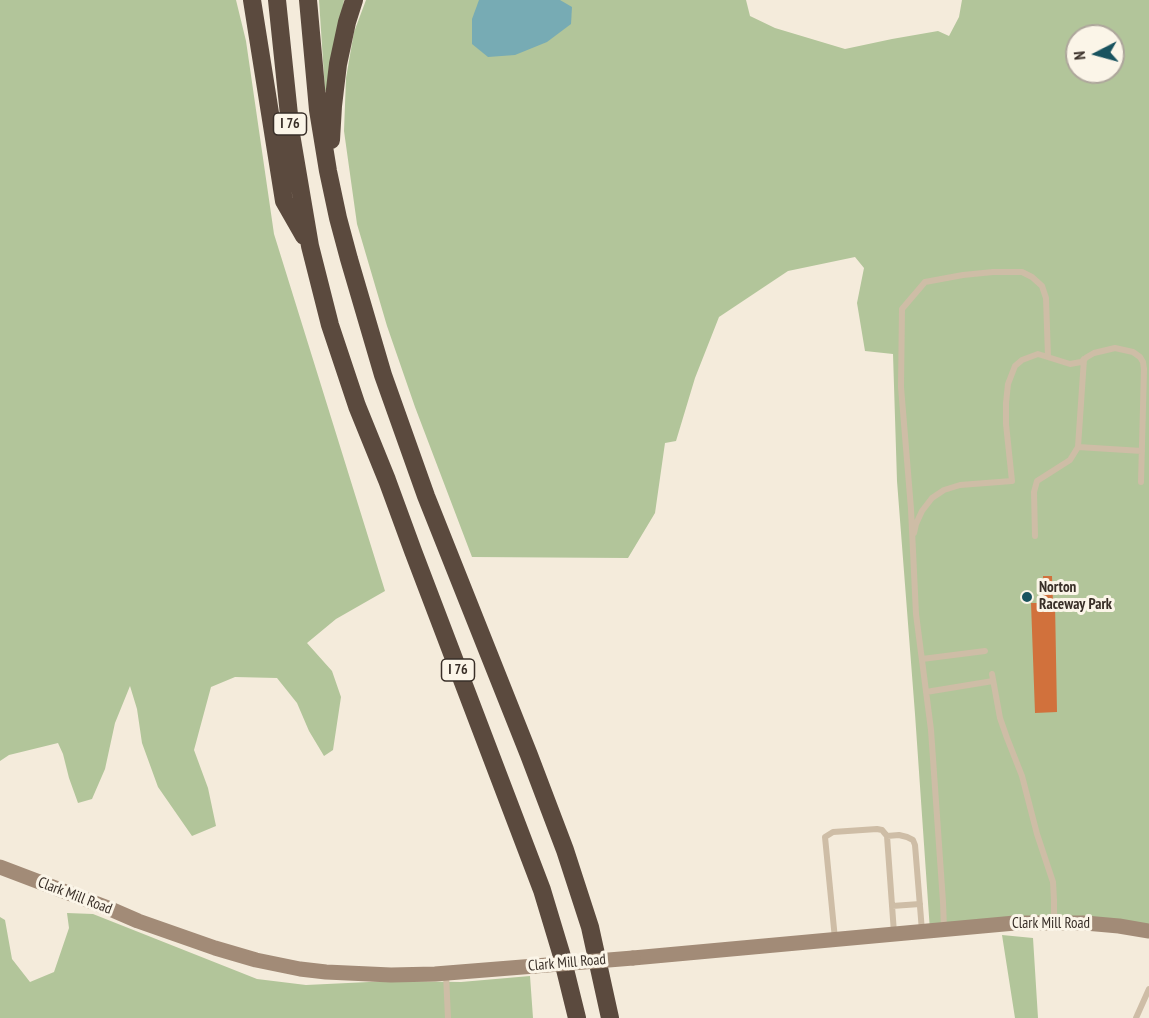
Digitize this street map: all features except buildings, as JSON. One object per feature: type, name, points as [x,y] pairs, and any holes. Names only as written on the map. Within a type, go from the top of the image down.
[{"type":"highway","points":[[252,0],[284,201],[310,246]]},
{"type":"highway","name":"I 76","points":[[277,0],[291,134],[310,246],[330,325],[357,406],[542,890],[577,1018]]},
{"type":"highway","name":"I 76","points":[[308,0],[318,110],[332,190],[382,375],[426,496],[565,850],[590,927],[610,1018]]},
{"type":"highway","points":[[332,190],[330,147],[333,106],[341,48],[354,0]]},
{"type":"street","name":"Clark Mill Road","points":[[0,867],[138,921],[215,948],[256,960],[326,972],[391,975],[446,973],[1015,923],[1106,924],[1149,931]]},
{"type":"lane","points":[[944,929],[932,730],[916,614],[901,387],[902,309],[925,282],[963,275],[1022,272],[1042,286],[1046,298],[1048,357]]},
{"type":"lane","points":[[912,543],[916,524],[922,511],[932,498],[944,490],[960,485],[1012,481],[1006,424],[1008,384],[1016,366],[1022,360],[1038,354],[1070,364],[1080,362],[1094,353],[1115,348],[1133,352],[1140,357],[1144,369],[1141,482]]},
{"type":"lane","points":[[1035,536],[1034,492],[1037,481],[1070,460],[1078,447],[1084,359]]},
{"type":"lane","points":[[1078,447],[1142,451]]},
{"type":"lane","points":[[922,658],[985,651]]},
{"type":"lane","points":[[926,692],[993,677],[1000,718],[1022,776],[1037,834],[1053,882],[1054,922]]},
{"type":"lane","points":[[835,939],[825,837],[833,832],[882,830],[887,836],[894,934]]},
{"type":"lane","points":[[887,836],[899,835],[913,840],[915,845],[922,931]]},
{"type":"lane","points":[[892,906],[920,904]]},
{"type":"lane","points":[[446,973],[448,1018]]},
{"type":"lane","points":[[1136,1018],[1149,989]]},
{"type":"green space","points":[[0,0],[236,0],[246,41],[274,234],[385,591],[336,619],[307,643],[332,671],[341,697],[333,750],[324,756],[309,731],[297,703],[277,678],[235,677],[211,687],[194,750],[208,788],[216,826],[192,836],[158,787],[142,743],[137,709],[130,686],[115,723],[105,769],[92,799],[78,803],[58,743],[9,755],[0,761]]},
{"type":"green space","points":[[319,0],[344,0],[329,90],[325,91]]},
{"type":"green space","points":[[366,0],[746,0],[750,16],[775,28],[845,49],[938,31],[949,36],[959,17],[962,0],[1149,0],[1149,931],[1132,928],[930,931],[897,481],[893,354],[865,351],[857,303],[864,268],[855,257],[788,271],[719,317],[695,378],[676,441],[665,443],[655,513],[628,558],[472,557],[387,326],[357,224],[344,131],[346,78],[354,32]]},
{"type":"green space","points":[[67,913],[93,914],[257,979],[306,985],[390,981],[461,982],[530,976],[533,1018],[0,1018],[0,917],[5,920],[12,959],[30,982],[54,972],[69,928]]},
{"type":"green space","points":[[1002,935],[1033,938],[1038,1018],[1015,1018]]},
{"type":"water","points":[[479,0],[560,0],[572,7],[571,24],[547,42],[515,55],[488,57],[472,44],[472,19]]},
{"type":"place","name":"Norton Raceway Park","points":[[1027,597]]}]
